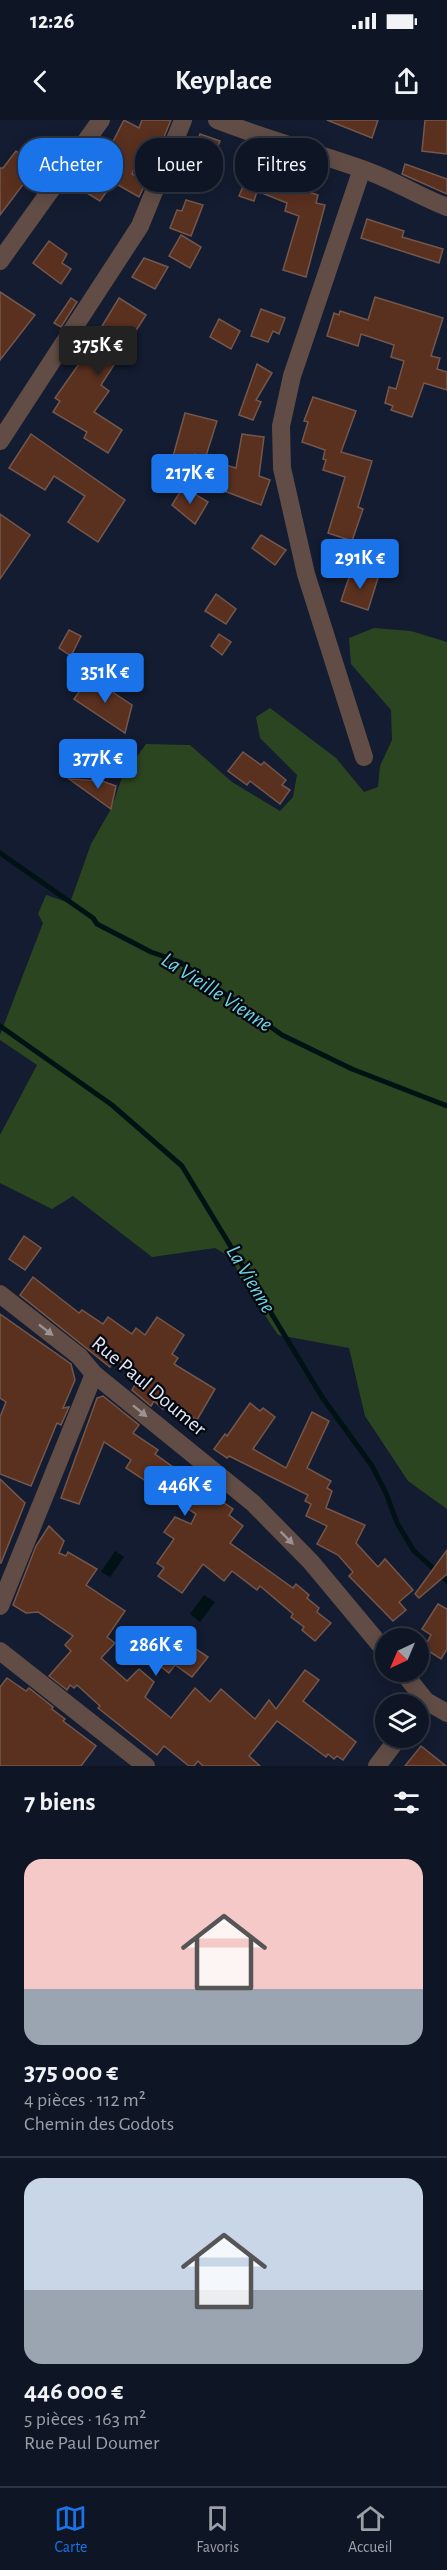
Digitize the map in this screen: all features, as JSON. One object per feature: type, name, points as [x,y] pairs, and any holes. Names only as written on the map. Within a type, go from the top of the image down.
[{"type":"street","points":[[0,261],[101,120]]},
{"type":"street","points":[[0,441],[140,226],[183,120]]},
{"type":"street","points":[[217,120],[259,137],[295,145],[362,169],[447,207]]},
{"type":"street","points":[[362,169],[296,366],[281,426],[282,468],[306,573],[364,757]]},
{"type":"street","name":"Rue Paul Doumer","points":[[0,1294],[79,1356],[94,1374],[253,1503],[311,1562],[375,1639]]},
{"type":"street","points":[[0,1606],[94,1374]]},
{"type":"street","points":[[0,1651],[146,1766]]},
{"type":"street","points":[[429,1708],[447,1713]]},
{"type":"street","points":[[378,1766],[391,1748]]},
{"type":"green space","points":[[374,628],[411,631],[447,642],[447,1509],[408,1481],[365,1416],[349,1348],[278,1335],[241,1279],[232,1258],[215,1248],[152,1257],[73,1196],[52,1209],[0,1183],[0,1135],[37,1065],[0,1040],[0,1035],[43,923],[38,914],[46,895],[70,903],[91,844],[112,807],[122,777],[146,744],[190,745],[232,782],[280,811],[293,797],[297,775],[260,738],[256,717],[270,708],[336,758],[364,792],[378,787],[380,766],[392,740],[391,710],[351,664],[349,638]]},
{"type":"shaded area","points":[[115,1551],[124,1557],[110,1577],[101,1572]]},
{"type":"shaded area","points":[[204,1595],[215,1602],[200,1622],[190,1614]]},
{"type":"building","points":[[124,120],[139,128],[142,120],[171,120],[164,138],[135,138],[135,167],[132,174],[135,176],[135,192],[141,192],[139,197],[123,188],[123,138],[115,138]]},
{"type":"building","points":[[327,120],[378,120],[372,138]]},
{"type":"building","points":[[425,120],[447,120],[447,154],[422,151]]},
{"type":"building","points":[[200,134],[211,138],[198,138]]},
{"type":"building","points":[[16,151],[18,152],[18,191],[0,215],[0,168],[3,168]]},
{"type":"building","points":[[405,164],[447,179],[447,194],[402,174]]},
{"type":"building","points":[[85,192],[106,192],[100,201]]},
{"type":"building","points":[[241,192],[257,192],[254,201],[239,196]]},
{"type":"building","points":[[260,192],[309,192],[318,195],[316,203],[325,205],[306,277],[283,270],[299,216],[285,211],[287,203]]},
{"type":"building","points":[[186,200],[203,205],[191,236],[170,228],[177,210],[182,211]]},
{"type":"building","points":[[367,219],[404,231],[402,237],[443,249],[439,263],[361,238]]},
{"type":"building","points":[[181,235],[201,247],[190,268],[169,256]]},
{"type":"building","points":[[49,241],[67,254],[62,263],[71,269],[61,284],[33,263]]},
{"type":"building","points":[[144,258],[168,267],[155,289],[132,277]]},
{"type":"building","points":[[0,292],[35,315],[0,360]]},
{"type":"building","points":[[375,297],[443,318],[431,356],[440,358],[437,369],[447,372],[447,390],[424,383],[412,417],[391,410],[393,406],[385,403],[389,387],[396,389],[404,361],[391,357],[394,345],[361,334],[358,346],[327,336],[334,313],[339,315],[340,311],[368,320]]},
{"type":"building","points":[[71,298],[77,302],[61,327],[54,323]]},
{"type":"building","points":[[119,298],[146,315],[101,385],[109,391],[94,412],[122,430],[108,453],[84,438],[87,432],[53,412],[60,401],[55,398],[98,337],[96,336]]},
{"type":"building","points":[[261,309],[285,318],[279,334],[273,331],[268,342],[251,336]]},
{"type":"building","points":[[219,319],[240,331],[231,349],[210,337]]},
{"type":"building","points":[[257,364],[272,373],[256,400],[261,402],[253,420],[239,415]]},
{"type":"building","points":[[313,397],[356,411],[341,452],[372,461],[358,507],[363,509],[352,541],[328,533],[345,477],[323,470],[326,460],[323,459],[325,450],[302,442],[308,422],[304,421]]},
{"type":"building","points":[[185,413],[217,421],[205,459],[195,454],[189,473],[170,467]]},
{"type":"building","points":[[31,434],[125,500],[98,542],[68,522],[85,496],[54,476],[45,490],[9,468]]},
{"type":"building","points":[[242,434],[264,437],[259,476],[270,480],[261,505],[214,487],[222,464],[236,468]]},
{"type":"building","points":[[183,487],[208,502],[195,524],[172,505]]},
{"type":"building","points":[[0,514],[30,535],[0,579]]},
{"type":"building","points":[[261,535],[286,550],[275,565],[252,548]]},
{"type":"building","points":[[352,569],[378,578],[368,610],[341,601]]},
{"type":"building","points":[[216,594],[236,609],[226,624],[205,611]]},
{"type":"building","points":[[69,630],[81,636],[71,656],[59,648]]},
{"type":"building","points":[[219,634],[231,642],[222,655],[211,646]]},
{"type":"building","points":[[90,677],[132,705],[125,733],[74,699]]},
{"type":"building","points":[[243,752],[261,765],[264,762],[286,780],[282,785],[290,790],[280,804],[250,781],[247,785],[228,771]]},
{"type":"building","points":[[69,779],[102,781],[116,786],[111,809]]},
{"type":"building","points":[[24,1236],[41,1248],[25,1270],[9,1259]]},
{"type":"building","points":[[33,1277],[79,1313],[82,1310],[103,1324],[108,1317],[132,1334],[136,1328],[145,1335],[157,1317],[184,1335],[172,1354],[178,1358],[174,1364],[215,1389],[197,1420],[167,1402],[163,1409],[154,1401],[151,1406],[132,1390],[140,1376],[115,1358],[110,1367],[20,1295]]},
{"type":"building","points":[[0,1314],[71,1364],[75,1380],[63,1408],[69,1407],[61,1425],[57,1423],[31,1486],[0,1474],[0,1417],[6,1402],[0,1398]]},
{"type":"building","points":[[103,1396],[139,1425],[133,1433],[158,1450],[155,1454],[187,1477],[183,1483],[210,1502],[214,1496],[233,1509],[229,1515],[243,1526],[230,1543],[293,1588],[296,1584],[309,1595],[307,1598],[319,1608],[317,1612],[331,1623],[315,1641],[302,1630],[304,1627],[291,1617],[293,1614],[260,1586],[257,1590],[232,1571],[224,1581],[203,1564],[182,1593],[158,1576],[164,1568],[157,1563],[174,1539],[164,1532],[175,1517],[191,1524],[196,1514],[126,1468],[131,1460],[104,1442],[79,1504],[61,1498],[97,1398]]},
{"type":"building","points":[[250,1403],[260,1411],[263,1408],[275,1417],[253,1449],[286,1468],[312,1412],[329,1421],[307,1468],[331,1481],[327,1488],[332,1491],[326,1508],[365,1525],[356,1543],[378,1567],[385,1559],[413,1590],[399,1602],[406,1610],[393,1621],[349,1576],[353,1572],[338,1555],[317,1544],[327,1526],[306,1516],[311,1504],[305,1501],[308,1495],[229,1456],[227,1458],[214,1449],[225,1434],[227,1436]]},
{"type":"building","points":[[0,1479],[25,1503],[1,1563],[0,1563]]},
{"type":"building","points":[[49,1526],[64,1541],[59,1553],[66,1556],[68,1552],[97,1569],[86,1585],[125,1611],[107,1637],[115,1643],[101,1658],[127,1681],[139,1669],[154,1682],[145,1697],[171,1718],[195,1688],[210,1702],[221,1689],[255,1719],[269,1700],[276,1709],[305,1670],[319,1680],[303,1701],[356,1742],[343,1760],[337,1756],[334,1759],[328,1754],[326,1757],[277,1721],[249,1756],[260,1766],[203,1766],[198,1761],[194,1766],[189,1766],[164,1746],[157,1755],[98,1708],[100,1706],[77,1685],[74,1688],[70,1685],[67,1690],[49,1676],[71,1651],[65,1645],[73,1636],[38,1612],[26,1613],[13,1605],[36,1546]]},
{"type":"building","points":[[447,1550],[447,1574],[419,1598],[415,1594]]},
{"type":"building","points":[[438,1604],[447,1609],[447,1649],[441,1659],[429,1651],[431,1635],[429,1628],[423,1628]]},
{"type":"building","points":[[176,1636],[208,1657],[192,1677],[175,1665],[169,1673],[156,1663]]},
{"type":"building","points":[[7,1678],[26,1691],[29,1688],[53,1707],[52,1709],[65,1719],[63,1721],[96,1746],[81,1766],[0,1766],[0,1687]]},
{"type":"building","points":[[419,1748],[424,1748],[446,1766],[405,1766]]},
{"type":"waterway","name":"La Vieille Vienne","points":[[0,853],[93,918],[97,924],[151,952],[180,962],[282,1035],[352,1069],[447,1106]]},
{"type":"waterway","name":"La Vienne","points":[[0,1026],[112,1105],[182,1166],[322,1397],[372,1466],[386,1493],[397,1523],[414,1551],[447,1581]]}]
